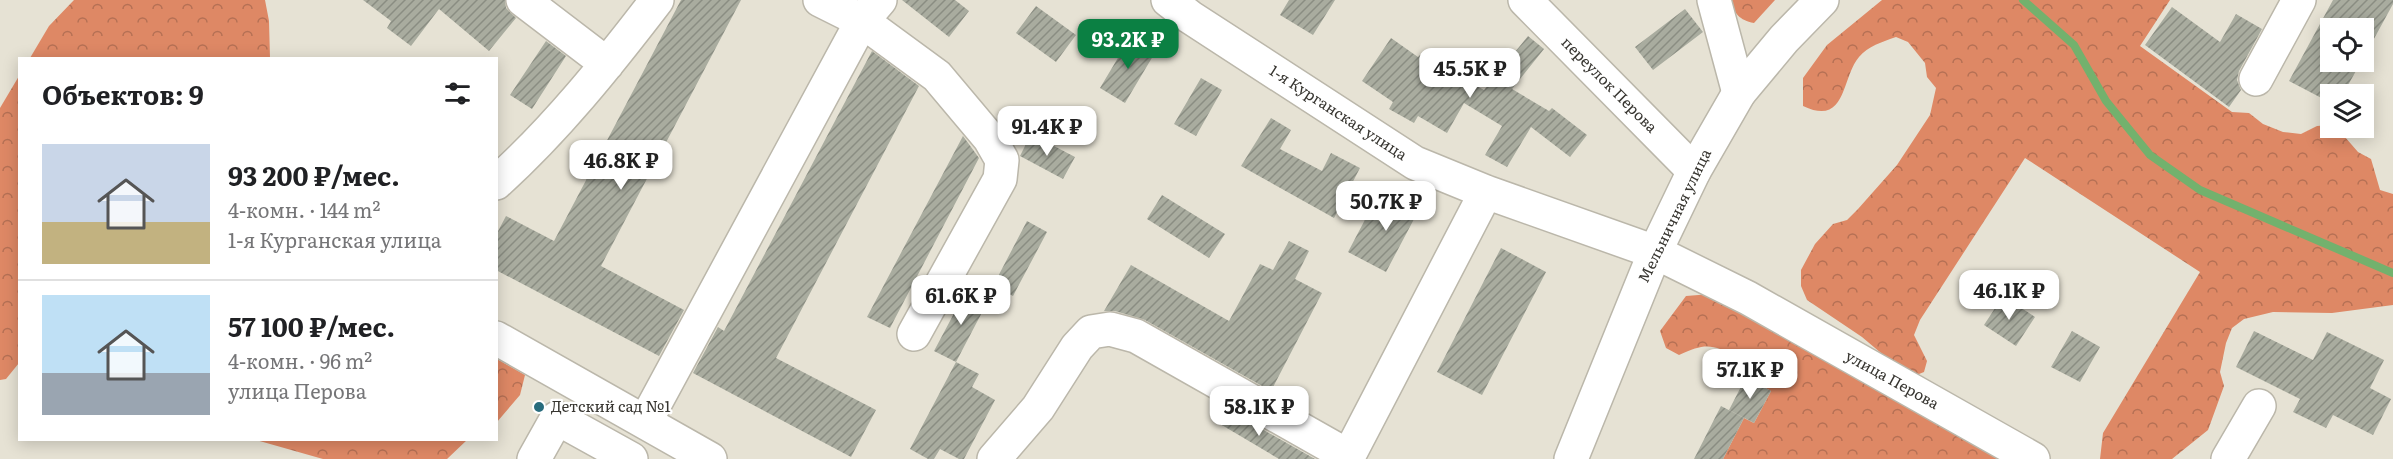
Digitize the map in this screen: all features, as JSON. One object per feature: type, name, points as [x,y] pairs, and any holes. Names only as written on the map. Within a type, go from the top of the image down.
[{"type":"street","points":[[522,0],[608,64]]},
{"type":"street","points":[[498,181],[515,166],[608,64],[657,0]]},
{"type":"street","points":[[820,0],[871,11],[937,76],[990,139],[1002,160],[999,179],[914,334]]},
{"type":"street","name":"1-я Курганская улица","points":[[1168,0],[1190,17],[1415,163],[1486,192],[1656,252]]},
{"type":"street","name":"переулок Перова","points":[[1525,0],[1694,171]]},
{"type":"street","points":[[1714,0],[1739,93]]},
{"type":"street","name":"Мельничная улица","points":[[1571,459],[1656,252],[1694,171],[1739,93],[1784,39],[1822,0]]},
{"type":"street","points":[[2256,79],[2299,0]]},
{"type":"street","points":[[643,447],[871,11]]},
{"type":"street","points":[[994,459],[1038,408],[1077,347],[1091,332],[1110,329],[1136,336],[1348,458],[1486,192]]},
{"type":"street","name":"улица Перова","points":[[1656,252],[1748,298],[2032,459]]},
{"type":"street","points":[[498,339],[643,447]]},
{"type":"street","points":[[2228,459],[2259,406]]},
{"type":"street","points":[[534,459],[557,418],[643,447],[710,459]]},
{"type":"green space","points":[[74,0],[265,0],[269,21],[270,57],[31,57],[49,26]]},
{"type":"green space","points":[[1730,0],[1775,0],[1754,23],[1738,16]]},
{"type":"green space","points":[[1882,0],[2170,0],[2140,46],[2232,112],[2249,113],[2263,124],[2283,132],[2301,134],[2320,126],[2320,138],[2346,138],[2358,152],[2371,159],[2380,190],[2393,194],[2393,305],[2332,313],[2273,312],[2244,319],[2232,328],[2226,343],[2220,372],[2224,386],[2208,430],[2172,459],[2100,459],[2103,433],[2200,272],[2025,158],[1920,320],[1914,335],[1927,361],[1924,372],[1914,376],[1807,300],[1801,286],[1801,270],[1815,244],[1833,224],[1847,220],[1897,165],[1930,115],[1936,88],[1927,77],[1925,63],[1908,42],[1896,37],[1871,47],[1859,57],[1835,105],[1828,110],[1817,111],[1803,106],[1803,78],[1827,45]]},
{"type":"green space","points":[[18,78],[18,364],[6,379],[0,380],[0,108]]},
{"type":"green space","points":[[1711,294],[2012,459],[1723,459],[1744,418],[1754,423],[1771,391],[1746,377],[1739,357],[1709,347],[1696,348],[1679,355],[1666,348],[1660,331],[1686,296]]},
{"type":"green space","points":[[498,360],[525,375],[520,395],[498,421]]},
{"type":"green space","points":[[260,441],[466,441],[447,459],[323,459]]},
{"type":"building","points":[[363,0],[505,0],[506,8],[516,18],[489,51],[439,9],[411,46],[387,28],[391,21]]},
{"type":"building","points":[[681,0],[741,0],[601,266],[684,310],[659,356],[498,271],[498,231],[506,216],[554,241]]},
{"type":"building","points":[[902,0],[955,0],[969,11],[949,37]]},
{"type":"building","points":[[1289,0],[1335,0],[1313,35],[1280,15]]},
{"type":"building","points":[[2333,0],[2393,0],[2374,39],[2374,18],[2323,18]]},
{"type":"building","points":[[1036,6],[1076,35],[1056,62],[1016,33]]},
{"type":"building","points":[[2172,7],[2220,42],[2236,14],[2262,29],[2239,71],[2237,80],[2241,90],[2229,107],[2145,45]]},
{"type":"building","points":[[1685,9],[1703,32],[1653,70],[1635,47]]},
{"type":"building","points":[[2320,24],[2320,72],[2355,72],[2349,84],[2320,84],[2320,97],[2289,81]]},
{"type":"building","points":[[1131,36],[1156,51],[1125,103],[1100,88]]},
{"type":"building","points":[[1528,36],[1544,49],[1512,89],[1549,111],[1552,108],[1587,135],[1570,157],[1531,127],[1507,167],[1485,155],[1502,126],[1464,103],[1447,133],[1418,116],[1414,123],[1389,109],[1393,102],[1362,81],[1391,38],[1418,57],[1420,55],[1432,61],[1484,90]]},
{"type":"building","points":[[546,41],[566,56],[532,109],[510,95]]},
{"type":"building","points":[[872,51],[919,86],[776,358],[876,410],[851,457],[693,373],[718,327],[724,331]]},
{"type":"building","points":[[1201,78],[1222,90],[1196,136],[1174,124]]},
{"type":"building","points":[[1271,118],[1291,130],[1280,149],[1322,171],[1331,153],[1360,168],[1334,218],[1241,166]]},
{"type":"building","points":[[1031,134],[1075,157],[1063,179],[1020,156]]},
{"type":"building","points":[[963,136],[979,158],[890,328],[867,317]]},
{"type":"building","points":[[1396,190],[1422,204],[1386,272],[1348,252],[1368,214],[1379,221]]},
{"type":"building","points":[[1162,195],[1225,234],[1209,258],[1147,219]]},
{"type":"building","points":[[1027,221],[1047,232],[1013,296],[993,286]]},
{"type":"building","points":[[1289,241],[1309,251],[1295,279],[1322,293],[1271,391],[1145,320],[1115,311],[1104,311],[1131,265],[1229,321],[1260,264],[1273,270]]},
{"type":"building","points":[[1501,248],[1546,272],[1482,395],[1437,372]]},
{"type":"building","points":[[967,289],[988,301],[956,362],[934,351]]},
{"type":"building","points":[[2003,296],[2035,317],[2016,346],[1984,325]]},
{"type":"building","points":[[2072,331],[2100,347],[2080,382],[2051,367]]},
{"type":"building","points":[[2254,331],[2313,360],[2327,332],[2384,360],[2370,388],[2391,399],[2373,435],[2333,415],[2326,428],[2293,412],[2300,399],[2236,367]]},
{"type":"building","points":[[956,362],[979,374],[972,387],[995,400],[964,459],[959,459],[940,449],[934,459],[928,459],[910,449]]},
{"type":"building","points":[[1746,377],[1771,391],[1754,423],[1729,410]]},
{"type":"building","points":[[1721,406],[1744,418],[1723,459],[1694,459]]},
{"type":"building","points":[[1223,407],[1315,459],[1279,459],[1215,421]]},
{"type":"waterway","points":[[2023,0],[2074,45],[2106,101],[2150,155],[2200,190],[2393,273]]},
{"type":"place","name":"Детский сад №1","points":[[539,407]]}]
